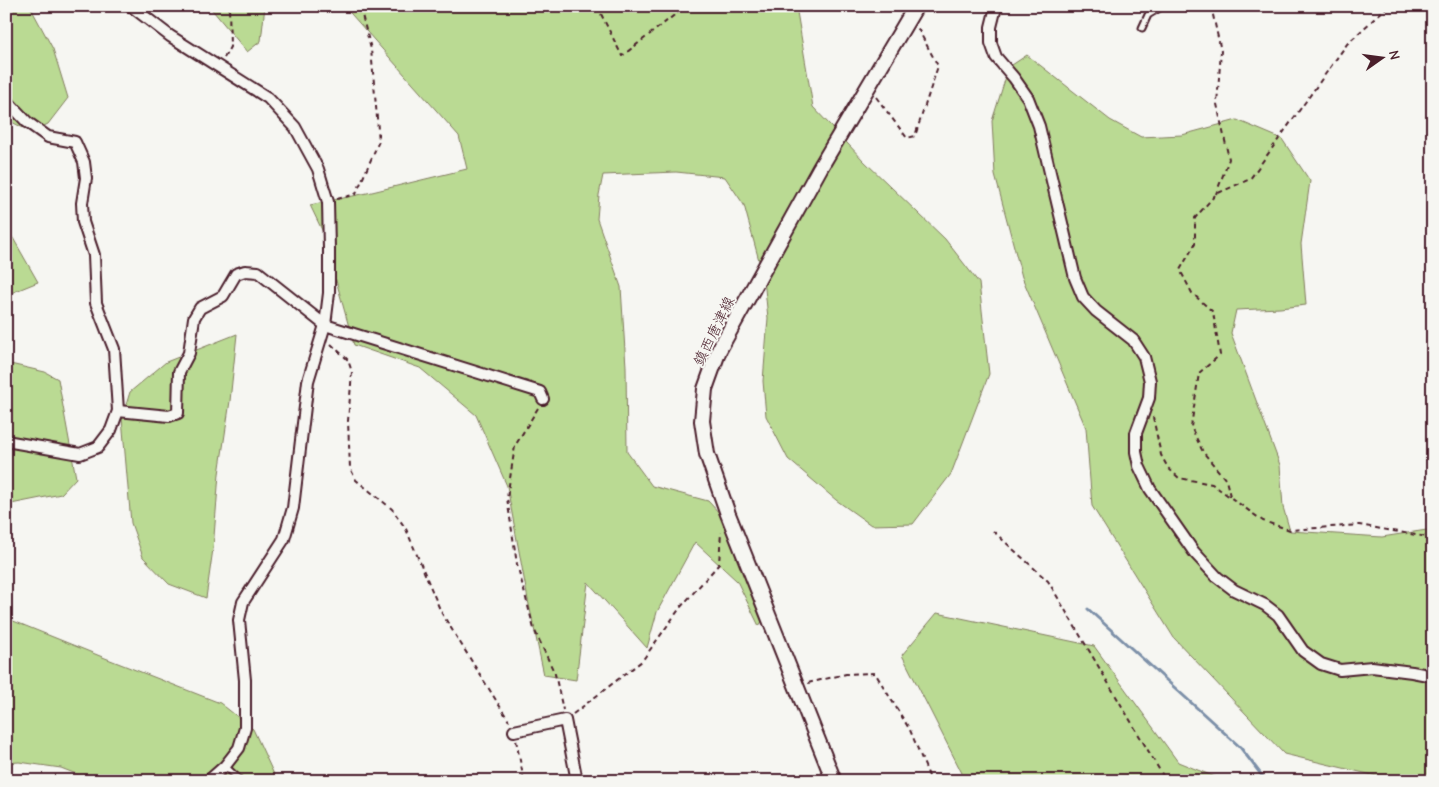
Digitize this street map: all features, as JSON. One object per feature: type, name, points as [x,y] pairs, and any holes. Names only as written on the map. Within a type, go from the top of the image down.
[{"type":"main road","name":"鎮西唐津線","points":[[834,781],[728,514],[707,454],[702,420],[706,389],[719,350],[820,168],[914,11]]},
{"type":"street","points":[[131,6],[170,36],[268,98],[295,127],[318,169],[328,202],[329,293],[325,325],[308,381],[293,508],[284,539],[243,602],[239,620],[245,680],[245,728],[239,748],[225,766],[208,781]]},
{"type":"street","points":[[998,6],[991,27],[991,43],[996,57],[1028,98],[1039,126],[1075,278],[1083,296],[1096,311],[1133,340],[1144,357],[1150,381],[1149,398],[1136,433],[1136,452],[1139,466],[1150,489],[1194,552],[1217,577],[1234,590],[1265,605],[1278,616],[1303,652],[1322,664],[1340,670],[1372,667],[1433,676]]},
{"type":"street","points":[[6,103],[11,105],[26,122],[48,137],[75,142],[84,162],[86,178],[82,203],[83,222],[94,255],[96,303],[114,349],[118,411],[111,430],[98,447],[80,454],[6,441]]},
{"type":"street","points":[[118,411],[169,416],[178,413],[179,372],[189,353],[194,318],[200,308],[222,296],[236,274],[245,271],[258,272],[325,325],[540,392],[543,399]]},
{"type":"street","points":[[514,731],[565,720],[577,781]]},
{"type":"lane","points":[[1142,28],[1148,14],[1163,6]]},
{"type":"lane","points":[[225,766],[241,781]]},
{"type":"path","points":[[225,70],[224,59],[230,47],[229,6]]},
{"type":"path","points":[[597,6],[622,56],[686,6]]},
{"type":"path","points":[[1212,6],[1221,51],[1217,104],[1229,159],[1216,194],[1195,218],[1195,244],[1180,270],[1192,293],[1213,312],[1220,355],[1199,373],[1190,427],[1203,452],[1226,480],[1230,496]]},
{"type":"path","points":[[1216,194],[1250,179],[1347,44],[1388,6]]},
{"type":"path","points":[[868,87],[907,138],[915,136],[938,66],[914,11]]},
{"type":"path","points":[[328,202],[356,194],[379,141],[370,49],[362,15]]},
{"type":"path","points":[[322,336],[348,360],[352,372],[348,421],[350,468],[356,480],[392,508],[406,529],[441,612],[506,714],[514,731],[524,781]]},
{"type":"path","points":[[543,399],[515,446],[507,498],[516,564],[534,629],[555,674],[565,720],[642,661],[680,608],[719,564],[722,522],[728,514]]},
{"type":"path","points":[[1153,417],[1161,455],[1168,468],[1179,478],[1212,484],[1263,521],[1290,530],[1359,525],[1433,538]]},
{"type":"path","points":[[993,531],[1048,581],[1166,781]]},
{"type":"path","points":[[796,685],[846,674],[875,673],[910,730],[931,781]]},
{"type":"green space","points":[[6,6],[29,6],[53,49],[68,98],[48,124],[31,132],[6,119]]},
{"type":"green space","points":[[209,6],[265,6],[261,41],[247,52]]},
{"type":"green space","points":[[344,6],[796,6],[813,107],[864,161],[945,239],[979,283],[989,374],[951,474],[913,524],[871,525],[836,500],[788,459],[766,416],[763,381],[768,318],[764,279],[744,205],[725,177],[676,172],[603,175],[597,219],[621,287],[626,367],[627,452],[652,486],[708,501],[723,517],[763,620],[759,626],[737,581],[695,542],[657,612],[647,648],[588,582],[576,680],[544,675],[507,486],[476,415],[420,368],[354,345],[322,230],[310,205],[467,169],[459,136]]},
{"type":"green space","points":[[1027,55],[1110,120],[1141,137],[1182,135],[1237,120],[1282,139],[1310,181],[1301,244],[1306,305],[1236,310],[1231,333],[1280,465],[1283,507],[1290,531],[1382,537],[1433,529],[1433,776],[1422,781],[1398,781],[1284,754],[1174,638],[1092,506],[1086,428],[1022,277],[995,175],[992,121],[1009,67]]},
{"type":"green space","points":[[6,230],[13,238],[38,282],[6,295]]},
{"type":"green space","points":[[237,334],[230,401],[219,474],[213,549],[206,598],[169,584],[143,557],[131,523],[122,418],[130,392],[166,362]]},
{"type":"green space","points":[[6,363],[45,372],[58,379],[76,478],[61,494],[6,505]]},
{"type":"green space","points":[[937,613],[1094,646],[1178,762],[1225,781],[966,781],[902,655]]},
{"type":"green space","points":[[6,618],[220,703],[253,729],[277,781],[94,781],[61,768],[19,762],[6,763]]},
{"type":"waterway","points":[[1088,609],[1240,747],[1266,781]]}]
